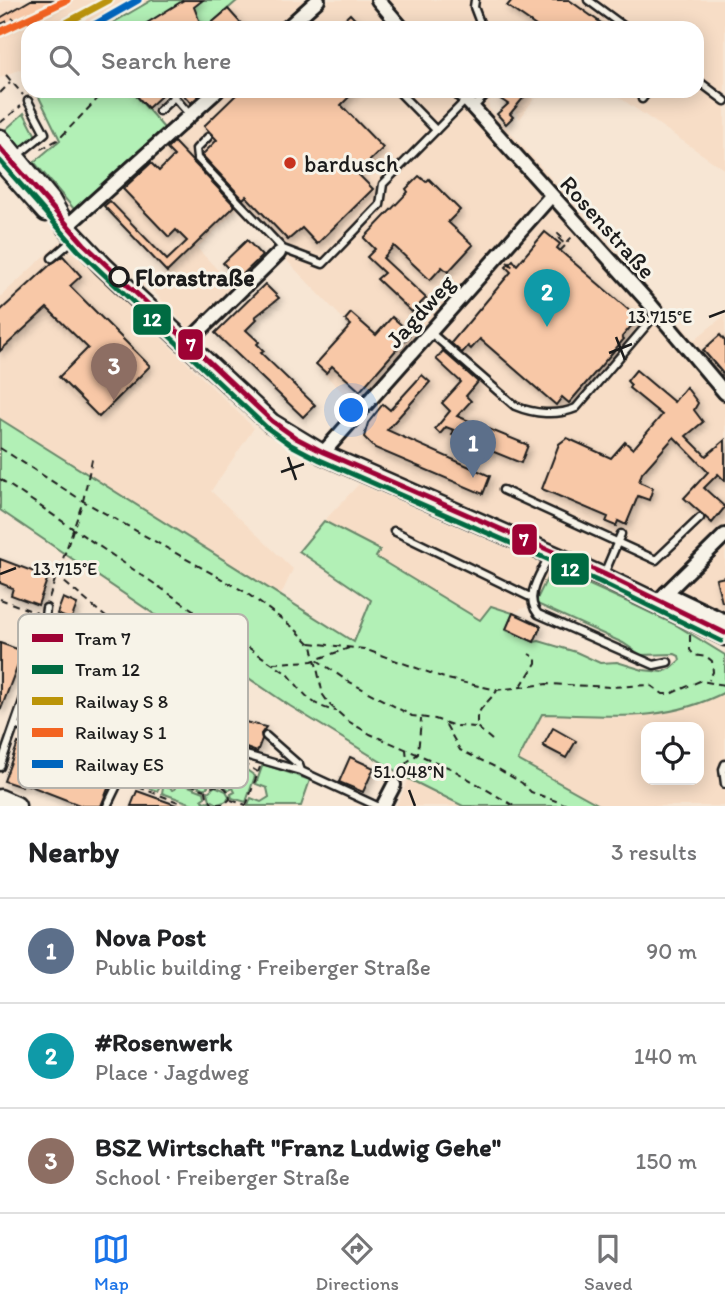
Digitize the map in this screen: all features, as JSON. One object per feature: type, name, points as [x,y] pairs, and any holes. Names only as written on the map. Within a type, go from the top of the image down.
[{"type":"street","points":[[294,21],[318,0]]},
{"type":"street","points":[[378,0],[396,21]]},
{"type":"street","points":[[71,232],[208,98]]},
{"type":"street","name":"Rosenstraße","points":[[466,100],[725,393]]},
{"type":"street","points":[[0,139],[8,158],[51,201],[71,232],[271,422],[321,454],[603,577],[725,621]]},
{"type":"street","name":"Jagdweg","points":[[321,454],[551,196]]},
{"type":"street","points":[[186,344],[281,251]]},
{"type":"street","points":[[662,597],[725,535]]},
{"type":"street","points":[[662,597],[698,623],[725,636]]},
{"type":"street","points":[[383,806],[394,785]]},
{"type":"street","points":[[0,799],[16,806]]},
{"type":"lane","points":[[475,0],[474,7],[479,21]]},
{"type":"lane","points":[[588,0],[616,21]]},
{"type":"lane","points":[[704,85],[725,101]]},
{"type":"lane","points":[[159,111],[169,98]]},
{"type":"lane","points":[[175,98],[190,115]]},
{"type":"lane","points":[[405,98],[436,130]]},
{"type":"lane","points":[[208,137],[196,149],[197,158],[281,251],[323,264],[380,205],[383,184],[466,100]]},
{"type":"lane","points":[[8,158],[45,133],[28,101]]},
{"type":"lane","points":[[52,258],[71,232]]},
{"type":"lane","points":[[430,331],[515,406],[556,413],[576,408],[657,313]]},
{"type":"lane","points":[[503,490],[656,560],[700,518]]},
{"type":"lane","points":[[394,531],[530,597]]},
{"type":"lane","points":[[603,577],[621,534]]},
{"type":"lane","points":[[550,554],[530,597],[531,607],[538,614],[654,665],[668,662]]},
{"type":"lane","points":[[45,614],[46,608]]},
{"type":"lane","points":[[0,767],[18,716]]},
{"type":"lane","points":[[266,736],[299,765],[301,771]]},
{"type":"lane","points":[[248,755],[301,771],[377,806]]},
{"type":"lane","points":[[725,764],[725,784]]},
{"type":"lane","points":[[107,806],[116,788]]},
{"type":"path","points":[[1,24],[14,18]]},
{"type":"path","points":[[6,75],[21,94]]},
{"type":"path","points":[[0,93],[11,83]]},
{"type":"path","points":[[0,123],[28,101],[25,98]]},
{"type":"path","points":[[30,145],[33,148],[42,148],[60,139],[98,98]]},
{"type":"path","points":[[560,251],[566,245],[556,236],[558,234],[568,243]]},
{"type":"path","points":[[509,264],[514,268]]},
{"type":"path","points":[[0,448],[83,501],[245,592],[294,628],[309,643],[317,659],[323,695],[348,721],[370,734],[452,769],[514,806]]},
{"type":"path","points":[[46,608],[83,501],[93,455]]},
{"type":"path","points":[[0,479],[200,614]]},
{"type":"path","points":[[57,576],[102,614]]},
{"type":"path","points":[[0,599],[40,614]]},
{"type":"path","points":[[698,623],[690,635],[690,650],[694,655],[707,657],[712,661],[713,672],[708,681]]},
{"type":"path","points":[[309,643],[354,647],[447,680],[497,690],[547,684],[612,687],[650,685],[663,694],[670,694],[695,682],[708,681],[725,685]]},
{"type":"path","points":[[248,647],[289,675],[320,708],[337,711]]},
{"type":"path","points":[[272,663],[303,662],[354,647]]},
{"type":"path","points":[[521,686],[536,663],[536,658],[529,654]]},
{"type":"path","points":[[317,659],[346,680],[412,716],[470,728],[477,727],[492,740]]},
{"type":"path","points":[[477,727],[477,716],[497,690]]},
{"type":"path","points":[[394,785],[407,762],[418,754],[421,718]]},
{"type":"path","points":[[445,723],[460,750],[495,767],[522,783],[531,792],[570,806]]},
{"type":"path","points":[[406,749],[407,762]]},
{"type":"path","points":[[230,799],[246,806],[262,760]]},
{"type":"path","points":[[248,766],[258,772]]},
{"type":"path","points":[[139,788],[189,806]]},
{"type":"path","points":[[198,788],[206,791]]},
{"type":"path","points":[[206,791],[209,788]]},
{"type":"path","points":[[224,788],[230,799]]},
{"type":"path","points":[[206,791],[207,797],[215,805],[225,804],[230,799]]},
{"type":"shaded area","points":[[6,0],[152,0],[116,21],[21,21],[21,69],[0,78],[0,3]]},
{"type":"shaded area","points":[[238,0],[308,0],[285,21],[214,21]]},
{"type":"shaded area","points":[[328,0],[725,0],[725,170],[620,98],[704,98],[704,21],[305,21]]},
{"type":"shaded area","points":[[218,98],[494,98],[489,102],[489,108],[694,340],[725,315],[725,624],[334,451],[367,416],[314,364],[349,325],[237,209],[197,248],[233,286],[190,330],[150,288],[167,273],[101,204]]},
{"type":"shaded area","points":[[499,98],[534,98],[520,119],[514,109]]},
{"type":"shaded area","points":[[61,241],[254,428],[211,491],[293,569],[281,595],[0,419],[0,297]]},
{"type":"shaded area","points":[[359,484],[552,568],[535,603],[513,613],[480,621],[375,557],[380,550],[324,521]]},
{"type":"shaded area","points":[[725,692],[725,806],[601,806],[518,760],[542,714],[623,718],[710,699]]},
{"type":"shaded area","points":[[409,779],[459,806],[396,806]]},
{"type":"green space","points":[[152,0],[238,0],[214,21],[116,21]]},
{"type":"green space","points":[[39,98],[138,98],[164,128],[74,209],[34,162],[60,140]]},
{"type":"green space","points":[[24,113],[36,136],[20,149],[4,131]]},
{"type":"green space","points":[[0,419],[354,642],[371,600],[299,551],[324,521],[380,550],[376,557],[480,620],[491,606],[513,613],[506,630],[534,642],[539,641],[576,652],[600,663],[617,662],[643,670],[662,672],[680,660],[675,654],[641,655],[623,643],[535,603],[552,568],[676,625],[725,655],[725,692],[680,709],[657,713],[613,716],[542,714],[518,760],[601,806],[463,806],[409,779],[248,678],[248,614],[154,614],[0,510]]},
{"type":"green space","points":[[263,764],[310,780],[301,806],[248,806],[251,798],[261,802],[269,797],[267,788],[256,784]]},
{"type":"green space","points":[[248,771],[255,776],[246,802],[232,798],[231,794],[235,792],[233,788],[248,788]]},
{"type":"green space","points":[[163,788],[194,788],[204,792],[205,797],[202,799],[213,806],[198,806],[162,793]]},
{"type":"green space","points":[[213,788],[219,788],[229,796],[227,801],[218,804],[210,800],[208,792]]},
{"type":"building","points":[[31,0],[61,0],[0,27],[0,18]]},
{"type":"building","points":[[184,0],[203,0],[194,7],[200,21],[150,21]]},
{"type":"building","points":[[512,0],[569,0],[598,21],[529,21],[507,6]]},
{"type":"building","points":[[228,9],[239,21],[214,21]]},
{"type":"building","points":[[350,14],[356,21],[342,21]]},
{"type":"building","points":[[139,98],[159,98],[148,108]]},
{"type":"building","name":"bardusch","points":[[233,98],[348,98],[341,105],[383,148],[357,173],[373,189],[317,244],[302,228],[288,240],[246,196],[243,199],[202,155],[217,140],[204,126]]},
{"type":"building","points":[[499,98],[523,98],[510,114],[513,117],[506,124],[497,114],[508,104]]},
{"type":"building","points":[[174,142],[235,206],[167,272],[104,206],[110,201],[167,260],[187,241],[176,230],[169,237],[123,189],[151,163],[159,171],[174,156],[167,149]]},
{"type":"building","points":[[419,176],[426,182],[429,179],[460,210],[448,222],[473,245],[448,272],[442,267],[430,280],[394,246],[383,258],[426,298],[412,312],[377,279],[384,273],[367,257],[375,249],[364,238],[408,192],[406,189]]},
{"type":"building","points":[[545,232],[560,244],[557,248],[638,318],[622,337],[624,339],[569,403],[562,397],[556,405],[480,339],[471,349],[468,346],[462,353],[451,343],[511,272],[506,267],[513,260],[517,265]]},
{"type":"building","points":[[247,240],[262,256],[238,279],[223,263]]},
{"type":"building","points":[[63,256],[81,276],[70,286],[150,366],[99,417],[59,377],[88,348],[47,308],[0,351],[0,311]]},
{"type":"building","points":[[265,284],[279,298],[255,317],[257,319],[246,330],[259,342],[257,344],[264,351],[261,353],[315,405],[303,417],[215,333]]},
{"type":"building","points":[[351,313],[376,335],[392,317],[411,333],[360,391],[332,366],[326,373],[316,364],[351,325],[345,320]]},
{"type":"building","points":[[720,335],[725,341],[725,376],[703,350]]},
{"type":"building","points":[[443,351],[478,382],[466,396],[471,401],[457,416],[528,445],[521,463],[452,435],[454,430],[446,427],[440,434],[435,429],[450,411],[442,403],[461,382],[436,359]]},
{"type":"building","points":[[636,370],[674,402],[686,387],[698,403],[694,410],[703,422],[686,436],[706,456],[725,440],[725,481],[718,474],[704,488],[725,507],[712,523],[684,498],[708,472],[674,437],[642,473],[639,482],[653,488],[649,500],[638,496],[626,525],[618,521],[616,526],[606,522],[608,517],[542,489],[559,444],[567,438],[611,458],[625,442],[633,449],[662,415],[629,388],[631,385],[627,381]]},
{"type":"building","points":[[422,375],[430,382],[387,430],[490,476],[483,494],[375,448],[364,437],[368,423],[383,404],[390,410]]},
{"type":"building","points":[[0,559],[48,577],[38,605],[11,595],[13,588],[0,583]]},
{"type":"building","points":[[725,577],[725,602],[722,602],[716,579]]},
{"type":"building","points":[[63,598],[77,604],[73,614],[57,614]]},
{"type":"building","points":[[513,613],[541,626],[534,642],[506,629]]},
{"type":"building","points":[[0,643],[18,649],[18,664],[0,709]]},
{"type":"building","points":[[248,723],[266,727],[261,734],[257,752],[248,749]]},
{"type":"building","points":[[553,728],[576,741],[566,758],[543,746]]},
{"type":"building","points":[[18,743],[18,786],[4,781]]},
{"type":"building","points":[[350,757],[374,768],[363,792],[339,782]]},
{"type":"building","points":[[36,788],[108,788],[101,806],[82,806]]},
{"type":"building","points":[[137,791],[176,805],[131,806]]},
{"type":"tram line","name":"7","points":[[0,148],[84,244],[272,421],[296,438],[604,574],[725,633]]},
{"type":"tram line","name":"12","points":[[0,161],[78,250],[266,427],[291,445],[600,582],[721,641]]},
{"type":"transit line","points":[[23,21],[67,0]]},
{"type":"transit line","points":[[70,21],[109,0]]},
{"type":"transit line","points":[[0,32],[21,22]]},
{"type":"rail line","name":"ES","points":[[101,21],[138,0]]},
{"type":"place","name":"bardusch","points":[[290,163]]},
{"type":"place","name":"Florastraße","points":[[119,277]]},
{"type":"place","name":"#Rosenwerk","points":[[547,327]]},
{"type":"place","name":"BSZ Wirtschaft \"Franz Ludwig Gehe\"","points":[[114,401]]},
{"type":"place","name":"Nova Post","points":[[473,478]]}]
